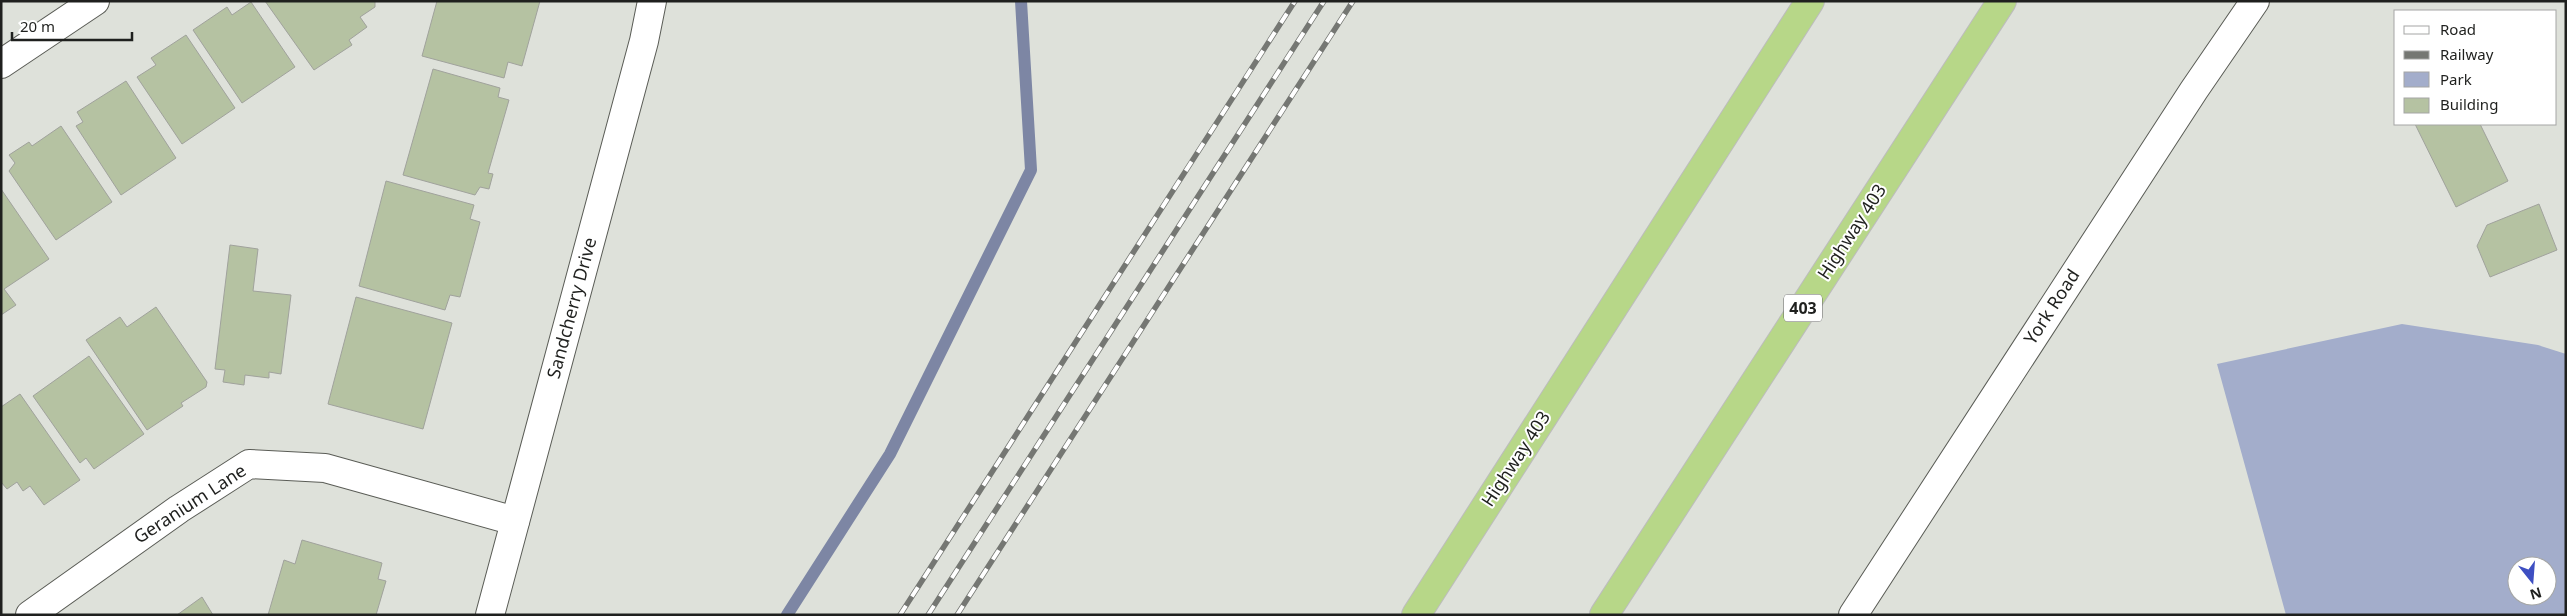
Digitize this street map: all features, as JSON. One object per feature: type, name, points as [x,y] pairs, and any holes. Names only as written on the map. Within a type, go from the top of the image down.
[{"type":"highway","name":"Highway 403","points":[[1416,615],[1810,1]]},
{"type":"highway","name":"Highway 403","points":[[1604,615],[2002,1]]},
{"type":"street","points":[[1,64],[95,1]]},
{"type":"street","name":"Sandcherry Drive","points":[[490,615],[642,50],[652,1]]},
{"type":"street","name":"York Road","points":[[1853,615],[2064,288],[2255,1]]},
{"type":"street","name":"Geranium Lane","points":[[30,615],[179,509],[249,464],[325,468],[515,521]]},
{"type":"green space","points":[[2402,324],[2538,345],[2566,354],[2566,615],[2286,615],[2217,364]]},
{"type":"building","points":[[265,1],[375,1],[375,7],[360,17],[367,27],[349,40],[352,45],[314,70]]},
{"type":"building","points":[[437,1],[540,1],[522,66],[508,62],[504,78],[422,56]]},
{"type":"building","points":[[251,2],[295,67],[242,103],[193,30],[227,7],[232,15]]},
{"type":"building","points":[[186,35],[235,108],[182,144],[137,77],[156,65],[151,58]]},
{"type":"building","points":[[433,69],[500,88],[498,97],[509,100],[488,173],[493,174],[489,189],[480,187],[475,195],[403,175]]},
{"type":"building","points":[[126,81],[176,158],[121,195],[76,126],[83,122],[77,112]]},
{"type":"building","points":[[2415,125],[2480,125],[2508,181],[2456,207]]},
{"type":"building","points":[[61,126],[112,202],[56,240],[9,171],[15,163],[9,155],[29,142],[32,146]]},
{"type":"building","points":[[386,181],[474,205],[470,219],[480,222],[460,297],[450,295],[445,310],[359,286]]},
{"type":"building","points":[[1,189],[49,259],[4,289],[16,305],[1,315]]},
{"type":"building","points":[[2539,204],[2557,250],[2490,277],[2477,246],[2487,225]]},
{"type":"building","points":[[230,245],[258,249],[253,291],[291,295],[281,374],[269,372],[269,378],[245,375],[244,385],[223,382],[225,370],[215,369]]},
{"type":"building","points":[[356,297],[452,323],[423,429],[328,404]]},
{"type":"building","points":[[156,307],[207,382],[206,387],[181,403],[183,406],[147,430],[86,340],[120,317],[127,327]]},
{"type":"building","points":[[89,356],[144,434],[94,469],[86,458],[80,463],[33,396]]},
{"type":"building","points":[[20,394],[80,480],[44,505],[30,486],[23,491],[17,482],[7,489],[1,482],[1,407]]},
{"type":"building","points":[[302,540],[382,563],[378,579],[386,581],[376,615],[268,615],[284,560],[295,564]]},
{"type":"building","points":[[202,597],[213,615],[177,615]]},
{"type":"waterway","points":[[787,615],[890,454],[1031,170],[1021,1]]},
{"type":"railway","points":[[900,615],[1295,1]]},
{"type":"railway","points":[[928,615],[1324,1]]},
{"type":"railway","points":[[957,615],[1353,1]]}]
